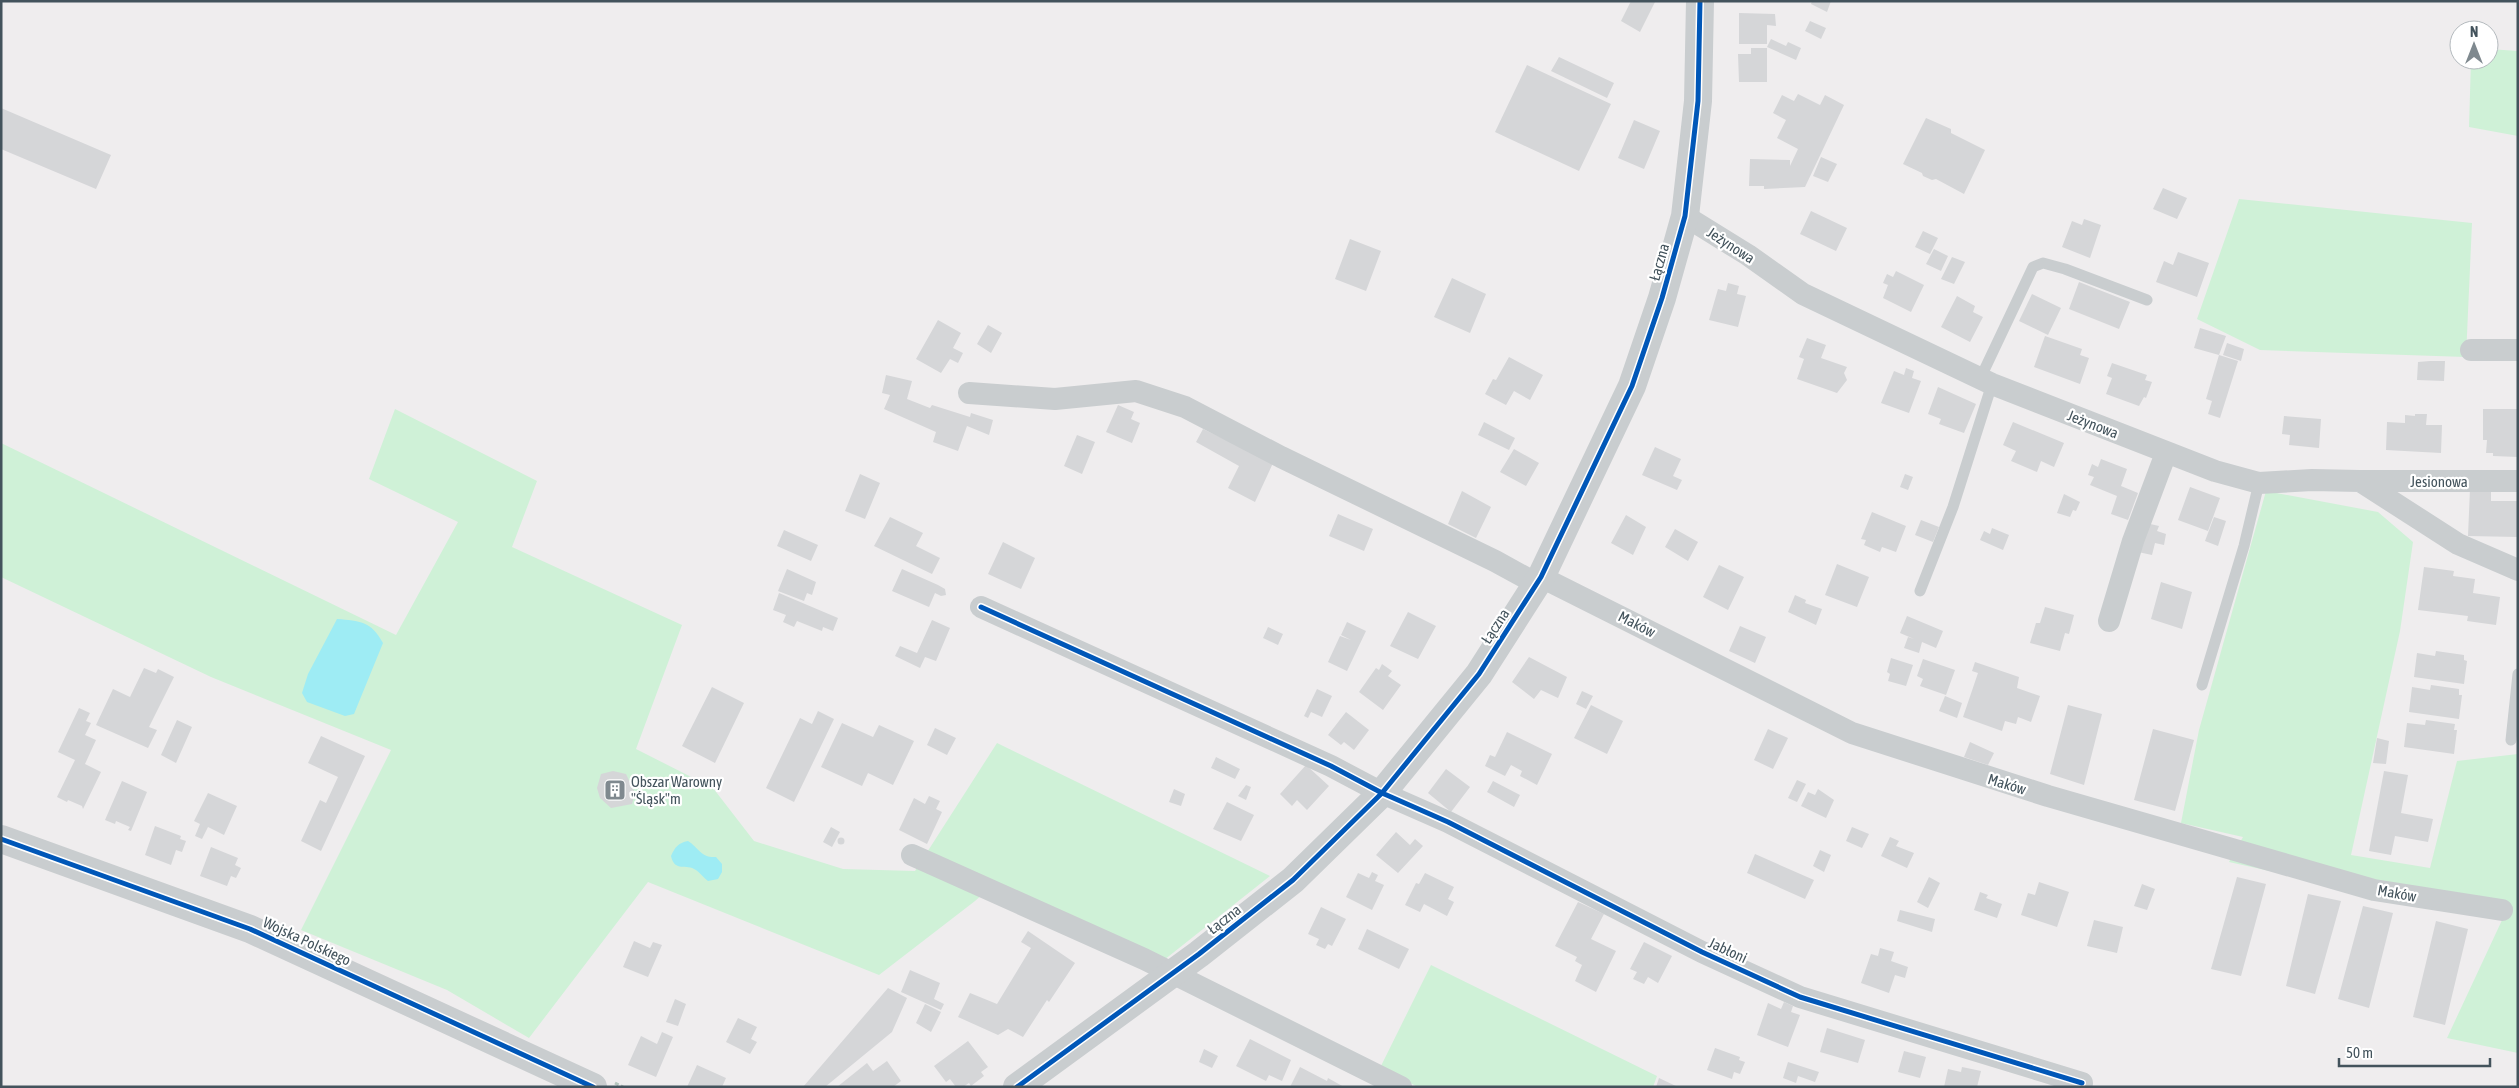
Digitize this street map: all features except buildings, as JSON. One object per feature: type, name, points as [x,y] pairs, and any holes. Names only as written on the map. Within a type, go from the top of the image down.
[{"type":"street","name":"Łączna","points":[[1017,1087],[1172,974],[1293,880],[1382,793],[1479,674],[1539,581],[1632,386],[1662,298],[1685,216],[1698,101],[1700,1]]},
{"type":"street","name":"Jeżynowa","points":[[1685,216],[1748,255],[1802,294],[1986,382],[2215,471],[2260,483],[2312,480],[2360,481]]},
{"type":"street","points":[[2471,350],[2518,350]]},
{"type":"street","name":"Maków","points":[[969,394],[1055,398],[1136,391],[1186,407],[1281,457],[1852,734],[2048,796],[2374,890],[2502,910]]},
{"type":"street","points":[[2109,621],[2132,541],[2166,452]]},
{"type":"street","points":[[2360,481],[2458,544],[2518,570]]},
{"type":"street","name":"Jesionowa","points":[[2360,481],[2518,481]]},
{"type":"street","name":"Jabłoni","points":[[981,607],[1331,766],[1382,793],[1448,822],[1702,952],[1800,997],[2082,1083]]},
{"type":"street","name":"Wojska Polskiego","points":[[1,839],[250,929],[593,1087]]},
{"type":"street","points":[[912,855],[1172,974],[1401,1087]]},
{"type":"lane","points":[[1920,592],[1953,507],[1986,382],[2033,267],[2043,263],[2065,269],[2147,300]]},
{"type":"lane","points":[[2202,685],[2244,546],[2260,483]]},
{"type":"lane","points":[[2511,740],[2518,674]]},
{"type":"green space","points":[[2499,50],[2518,51],[2518,136],[2469,127],[2471,70],[2499,70]]},
{"type":"green space","points":[[2239,199],[2472,223],[2466,357],[2260,350],[2197,319]]},
{"type":"green space","points":[[395,409],[537,481],[512,547],[682,625],[636,749],[713,788],[754,841],[843,869],[915,871],[997,743],[1270,876],[1164,960],[996,882],[975,901],[879,975],[648,882],[529,1038],[447,990],[301,930],[391,750],[211,677],[1,577],[1,443],[396,635],[458,522],[369,479]]},
{"type":"green space","points":[[2266,491],[2378,512],[2413,542],[2400,631],[2351,855],[2430,868],[2457,761],[2518,754],[2518,1053],[2447,1038],[2503,918],[2397,899],[2229,862],[2243,837],[2181,823],[2199,730]]},
{"type":"green space","points":[[1431,965],[1657,1076],[1653,1087],[1418,1087],[1380,1068]]},
{"type":"water","points":[[337,619],[352,620],[369,626],[383,643],[354,714],[345,716],[307,702],[302,693],[308,674]]},
{"type":"water","points":[[688,841],[703,854],[716,857],[722,864],[722,872],[718,879],[708,881],[696,870],[675,864],[671,856],[674,850],[679,844]]},
{"type":"cycle path","points":[[1017,1087],[1199,954],[1293,880],[1382,793],[1479,674],[1541,577],[1632,386],[1662,298],[1685,216],[1698,101],[1700,1]]},
{"type":"cycle path","points":[[981,607],[1331,766],[1382,793],[1448,822],[1702,952],[1800,997],[2082,1083]]},
{"type":"cycle path","points":[[1,839],[250,929],[593,1087]]},
{"type":"place","name":"Obszar Warowny \"Śląsk\"m","points":[[615,790]]}]
